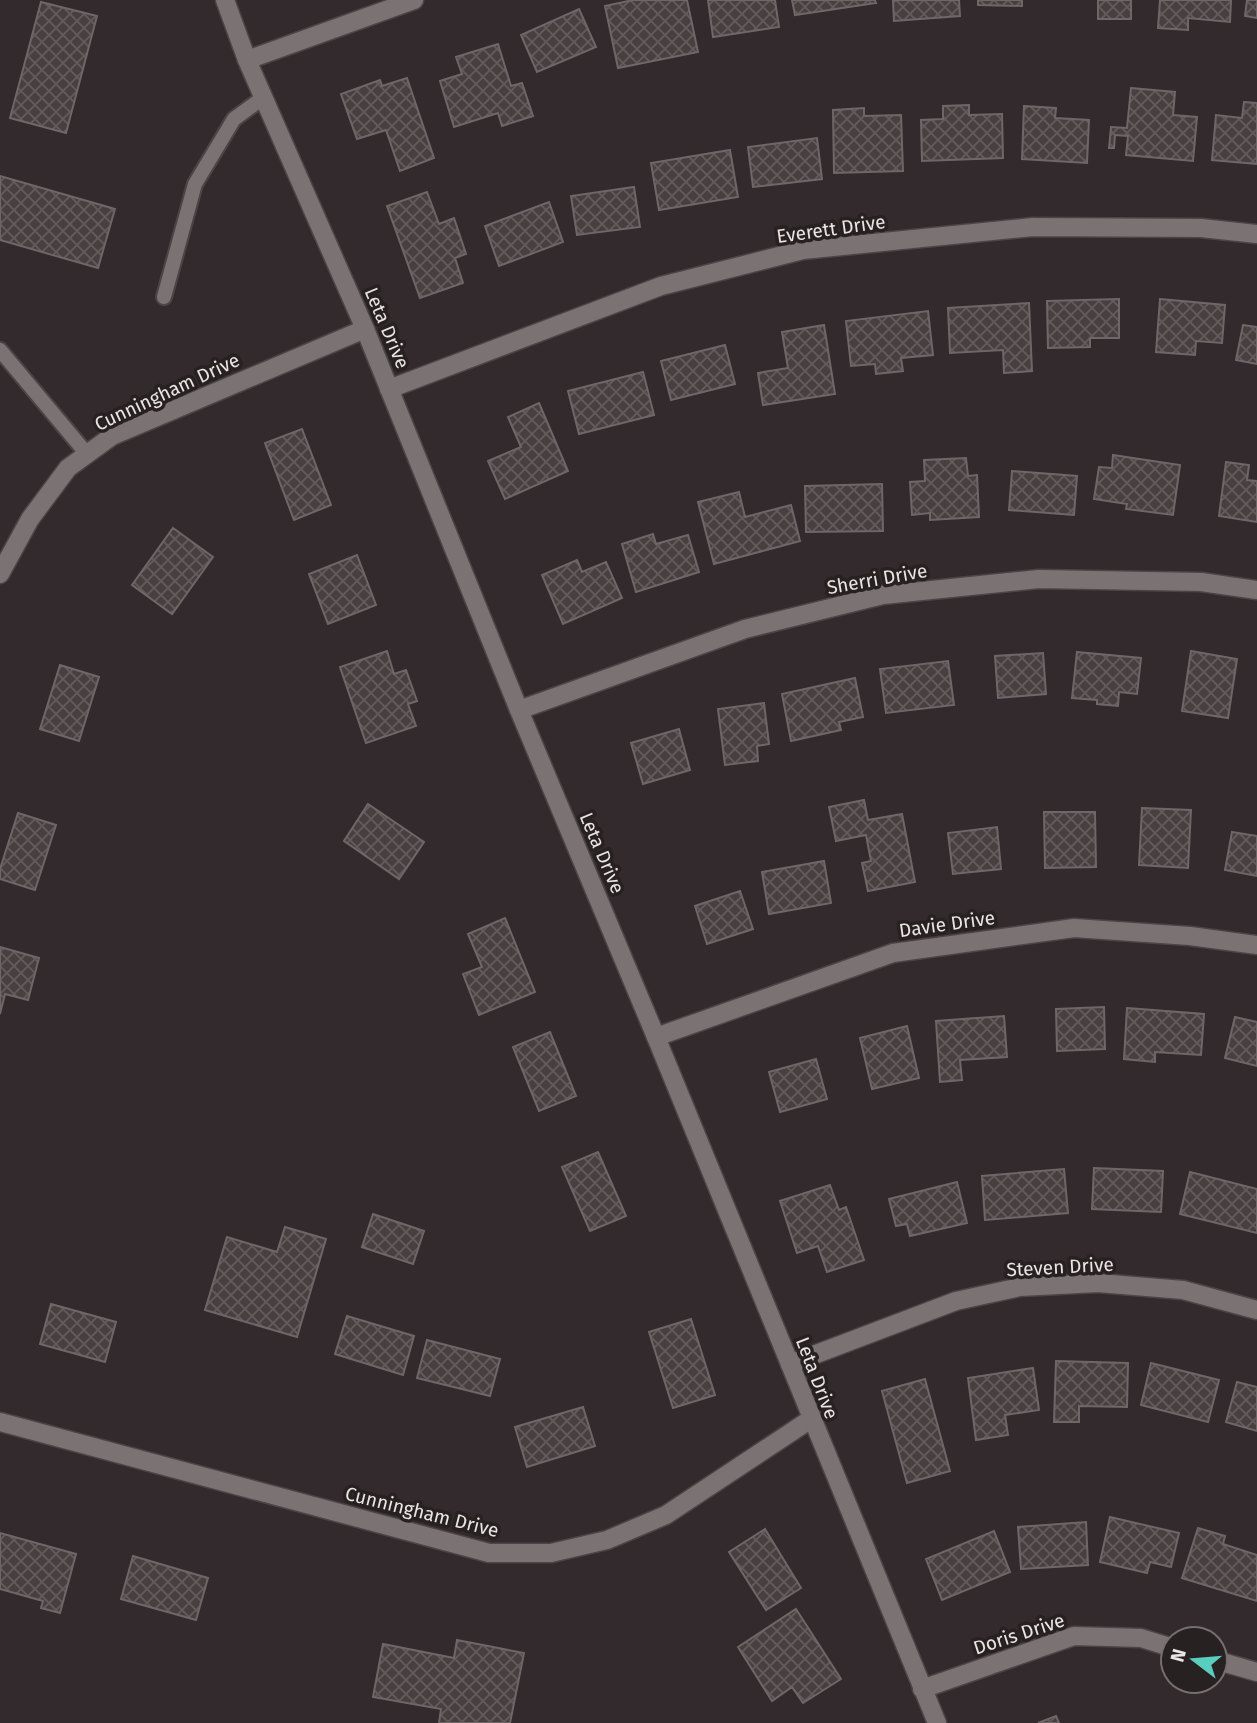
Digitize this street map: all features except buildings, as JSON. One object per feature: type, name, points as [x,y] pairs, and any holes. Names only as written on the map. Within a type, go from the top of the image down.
[{"type":"street","name":"Leta Drive","points":[[225,0],[247,60],[365,328],[519,710],[937,1723]]},
{"type":"street","points":[[247,60],[414,0]]},
{"type":"street","name":"Everett Drive","points":[[389,389],[661,286],[803,250],[1033,227],[1201,228],[1257,234]]},
{"type":"street","name":"Cunningham Drive","points":[[0,574],[30,519],[68,468],[112,436],[365,328]]},
{"type":"street","name":"Sherri Drive","points":[[519,710],[744,629],[883,595],[1039,579],[1201,582],[1257,590]]},
{"type":"street","name":"Davie Drive","points":[[656,1037],[893,953],[1074,928],[1190,936],[1257,945]]},
{"type":"street","name":"Steven Drive","points":[[790,1364],[956,1301],[1020,1287],[1098,1283],[1183,1290],[1257,1310]]},
{"type":"street","name":"Cunningham Drive","points":[[0,1422],[489,1553],[551,1553],[607,1540],[666,1515],[811,1419]]},
{"type":"street","name":"Doris Drive","points":[[922,1689],[1073,1636],[1141,1638],[1159,1644]]},
{"type":"street","points":[[1229,1664],[1257,1672]]},
{"type":"lane","points":[[164,297],[195,184],[234,119],[264,97]]},
{"type":"lane","points":[[0,350],[87,454]]}]
